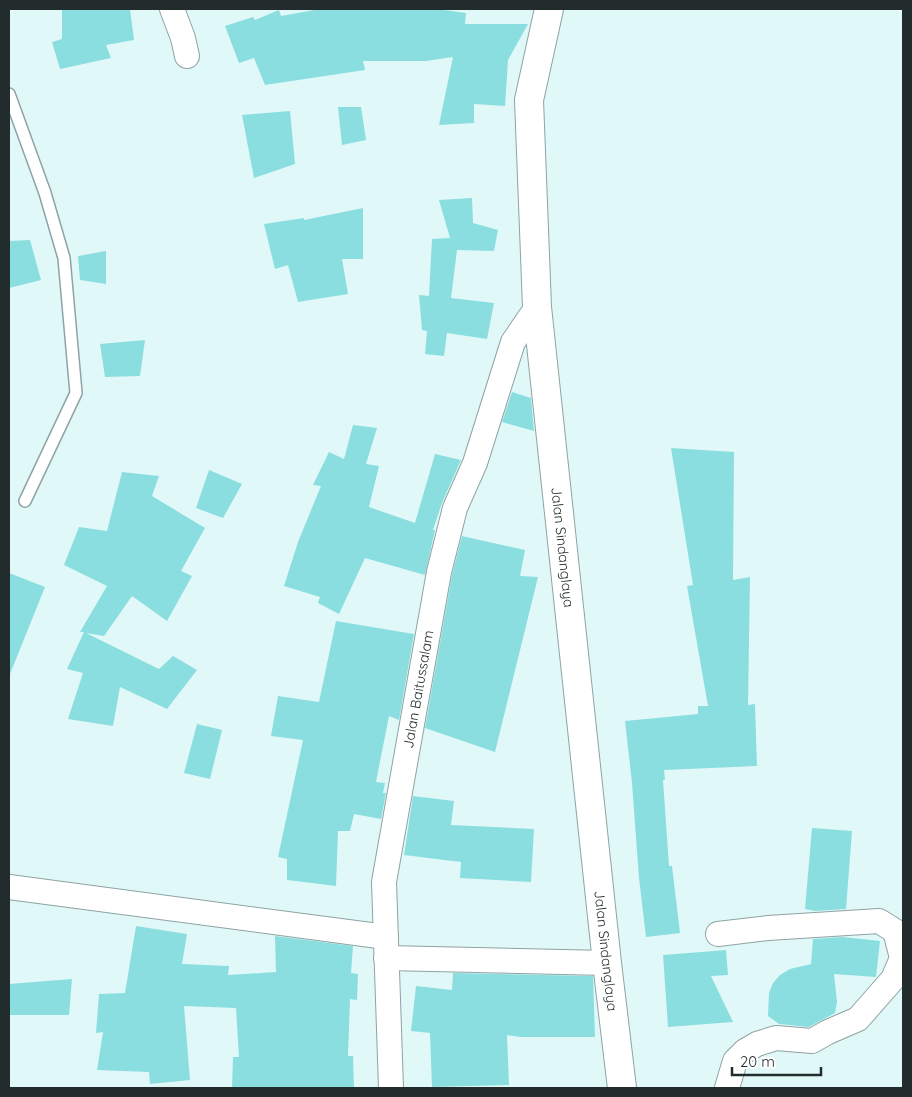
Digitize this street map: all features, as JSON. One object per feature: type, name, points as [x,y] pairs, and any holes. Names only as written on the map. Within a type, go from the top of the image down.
[{"type":"street","points":[[172,9],[183,38],[187,56]]},
{"type":"street","name":"Jalan Sindanglaya","points":[[549,9],[530,100],[537,307],[622,1088]]},
{"type":"street","name":"Jalan Baitussalam","points":[[391,1088],[384,882],[438,572],[454,508],[475,463],[513,342],[537,307]]},
{"type":"street","points":[[9,887],[386,948],[607,963]]},
{"type":"street","points":[[718,934],[768,928],[880,921],[895,931],[902,958],[893,979],[858,1019],[812,1041],[776,1038],[757,1044],[745,1051],[735,1061],[727,1088]]},
{"type":"lane","points":[[9,94],[45,193],[64,258],[76,393],[25,501]]},
{"type":"building","points":[[62,9],[130,9],[134,40],[106,45],[111,58],[60,69],[52,42],[62,39]]},
{"type":"building","points":[[320,9],[436,9],[466,13],[465,24],[528,24],[508,60],[505,106],[474,104],[474,123],[439,125],[453,57],[426,61],[363,61],[365,70],[265,85],[254,58],[239,63],[225,26],[253,17],[255,20],[279,10],[281,16]]},
{"type":"building","points":[[338,107],[361,107],[366,140],[342,145]]},
{"type":"building","points":[[290,111],[295,164],[254,178],[242,115]]},
{"type":"building","points":[[472,198],[473,223],[498,230],[494,251],[457,250],[451,298],[494,303],[487,339],[447,333],[444,356],[425,354],[427,331],[422,330],[419,295],[429,296],[432,239],[450,238],[439,200]]},
{"type":"building","points":[[363,208],[363,259],[342,259],[348,294],[298,302],[288,265],[275,269],[264,224],[304,218],[304,220]]},
{"type":"building","points":[[30,240],[41,280],[9,288],[9,241]]},
{"type":"building","points":[[106,251],[106,284],[80,280],[78,256]]},
{"type":"building","points":[[145,340],[140,376],[105,377],[100,344]]},
{"type":"building","points":[[512,392],[531,398],[534,431],[502,422]]},
{"type":"building","points":[[353,425],[377,428],[366,464],[379,466],[369,507],[415,523],[435,454],[461,460],[442,503],[433,530],[435,530],[425,575],[365,558],[339,614],[318,603],[320,597],[284,586],[298,542],[321,486],[313,485],[329,452],[344,459]]},
{"type":"building","points":[[671,448],[734,452],[733,580],[750,577],[748,705],[755,704],[757,766],[664,770],[665,780],[663,780],[669,866],[672,866],[680,933],[646,937],[625,721],[698,714],[698,706],[708,706],[687,586],[693,585]]},
{"type":"building","points":[[209,470],[242,484],[223,518],[196,508]]},
{"type":"building","points":[[122,472],[159,476],[152,496],[205,528],[181,571],[192,576],[167,621],[132,596],[104,636],[86,633],[159,669],[173,656],[197,670],[167,709],[120,687],[113,726],[68,719],[83,673],[67,669],[84,632],[80,632],[107,586],[64,565],[79,527],[107,531]]},
{"type":"building","points":[[462,536],[525,550],[520,576],[538,577],[495,752],[425,728],[452,575]]},
{"type":"building","points":[[9,573],[45,587],[10,674],[9,674]]},
{"type":"building","points":[[336,621],[414,634],[399,720],[389,716],[376,782],[385,783],[383,793],[386,793],[381,819],[354,814],[350,831],[338,831],[336,886],[287,880],[287,859],[278,857],[303,740],[271,736],[278,696],[319,702]]},
{"type":"building","points":[[197,724],[222,730],[210,779],[184,773]]},
{"type":"building","points":[[413,796],[454,801],[451,825],[534,829],[531,882],[460,878],[461,862],[404,855]]},
{"type":"building","points":[[812,828],[852,831],[846,909],[815,911],[805,909]]},
{"type":"building","points":[[136,926],[187,934],[182,964],[229,966],[228,975],[276,972],[275,936],[353,946],[351,973],[358,974],[357,1000],[350,999],[348,1056],[353,1056],[354,1088],[232,1088],[233,1057],[239,1057],[236,1008],[184,1006],[190,1080],[150,1084],[149,1072],[97,1070],[103,1032],[96,1033],[99,994],[125,993]]},
{"type":"building","points":[[843,937],[880,941],[876,977],[834,974],[837,1002],[835,1013],[809,1027],[779,1024],[768,1016],[769,993],[773,983],[780,975],[790,969],[811,964],[813,939]]},
{"type":"building","points":[[726,950],[728,975],[711,976],[733,1022],[668,1027],[663,955]]},
{"type":"building","points":[[453,973],[593,976],[595,1037],[521,1037],[507,1035],[509,1085],[432,1087],[430,1033],[411,1031],[416,986],[452,990]]},
{"type":"building","points":[[72,979],[69,1015],[9,1015],[9,984]]}]
